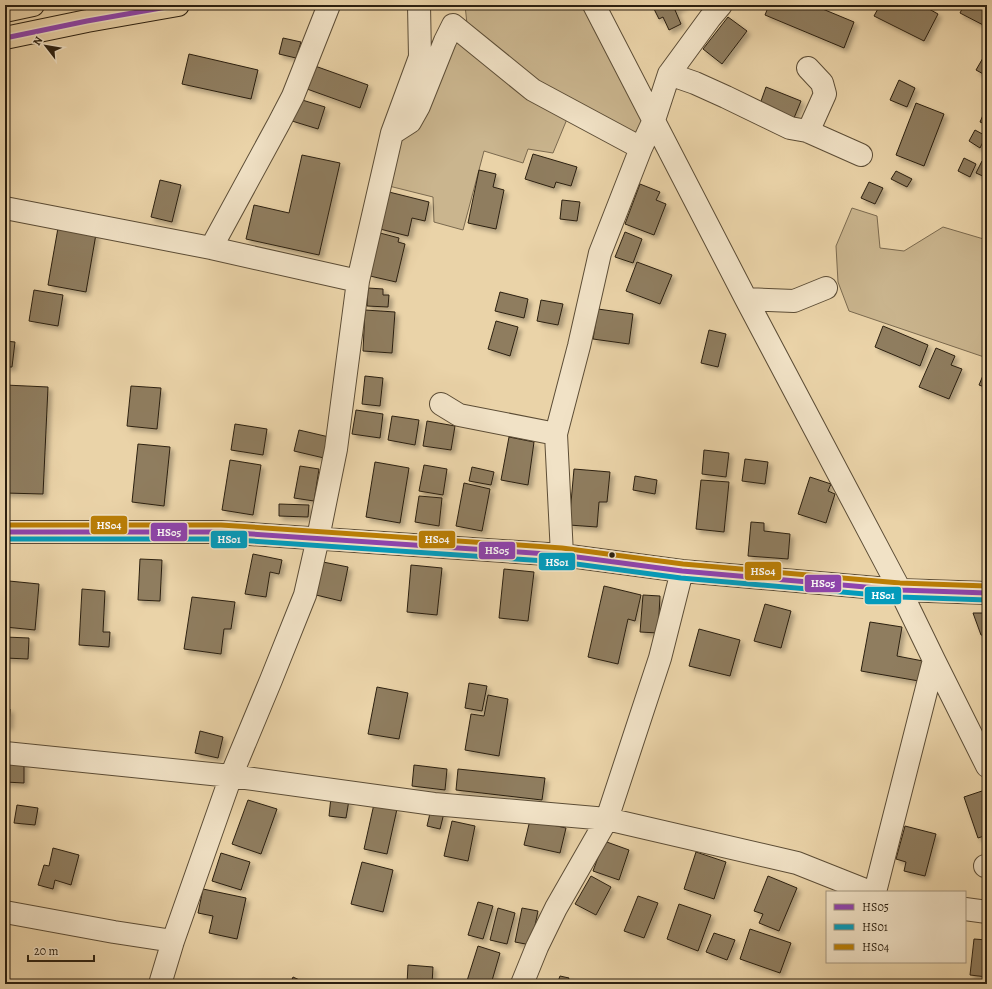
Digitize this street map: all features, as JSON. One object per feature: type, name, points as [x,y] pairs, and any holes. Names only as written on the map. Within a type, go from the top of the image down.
[{"type":"highway","points":[[5,10],[32,5]]},
{"type":"highway","points":[[5,38],[87,21],[178,5]]},
{"type":"street","points":[[211,248],[294,96],[329,5]]},
{"type":"street","points":[[160,984],[173,941],[231,776],[305,595],[336,449],[358,281],[392,134],[420,57],[419,5]]},
{"type":"street","points":[[594,5],[746,299],[900,590],[987,766]]},
{"type":"street","points":[[562,555],[556,434],[579,346],[600,253],[641,148],[654,120],[669,74],[721,5]]},
{"type":"street","points":[[392,134],[410,122],[419,106],[445,41],[454,25],[533,90],[641,148]]},
{"type":"street","points":[[807,131],[825,94],[822,83],[808,68]]},
{"type":"street","points":[[669,74],[695,83],[790,128],[807,131],[862,155]]},
{"type":"street","points":[[5,208],[211,248],[358,281]]},
{"type":"street","points":[[746,299],[794,301],[826,288]]},
{"type":"street","points":[[441,404],[459,415],[556,434]]},
{"type":"street","points":[[5,532],[221,532],[318,538],[562,555],[682,571],[900,590],[987,593]]},
{"type":"street","points":[[522,984],[537,947],[556,908],[606,819],[660,658],[682,571]]},
{"type":"street","points":[[875,891],[934,660]]},
{"type":"street","points":[[5,753],[231,776],[434,804],[606,819],[797,863],[867,891]]},
{"type":"street","points":[[966,909],[987,912]]},
{"type":"street","points":[[5,912],[173,941]]},
{"type":"shaded area","points":[[465,5],[600,5],[649,102],[638,133],[632,136],[572,107],[553,153],[528,149],[523,163],[484,151],[463,230],[434,222],[433,197],[389,186],[398,136],[447,46],[467,24]]},
{"type":"shaded area","points":[[852,208],[877,216],[880,248],[904,251],[943,227],[987,240],[987,358],[849,311],[838,282],[836,246]]},
{"type":"building","points":[[652,5],[685,5],[675,10],[681,24],[669,30],[663,17],[659,19]]},
{"type":"building","points":[[769,5],[813,5],[854,22],[844,48],[765,15]]},
{"type":"building","points":[[880,5],[931,5],[929,9],[938,14],[924,41],[874,16]]},
{"type":"building","points":[[964,5],[987,5],[987,27],[960,13]]},
{"type":"building","points":[[728,17],[747,31],[722,64],[703,49]]},
{"type":"building","points":[[283,38],[301,42],[296,58],[279,54]]},
{"type":"building","points":[[987,51],[987,76],[976,70]]},
{"type":"building","points":[[189,54],[258,70],[251,99],[182,84]]},
{"type":"building","points":[[315,66],[368,85],[360,108],[307,89]]},
{"type":"building","points":[[899,80],[915,88],[907,107],[890,100]]},
{"type":"building","points":[[766,87],[801,101],[794,118],[760,104]]},
{"type":"building","points":[[299,99],[325,107],[318,129],[292,121]]},
{"type":"building","points":[[916,103],[944,114],[924,166],[896,155]]},
{"type":"building","points":[[987,106],[987,125],[980,122]]},
{"type":"building","points":[[975,130],[986,136],[980,148],[969,141]]},
{"type":"building","points":[[533,154],[577,167],[571,186],[556,182],[554,188],[525,179]]},
{"type":"building","points":[[302,155],[340,163],[319,255],[246,239],[254,205],[289,213]]},
{"type":"building","points":[[964,158],[976,164],[970,177],[958,171]]},
{"type":"building","points":[[982,161],[987,163],[987,178],[976,173]]},
{"type":"building","points":[[479,170],[496,174],[493,187],[504,190],[496,229],[468,223]]},
{"type":"building","points":[[896,171],[912,179],[907,187],[891,179]]},
{"type":"building","points":[[160,180],[181,185],[172,222],[151,217]]},
{"type":"building","points":[[869,182],[883,188],[875,204],[861,198]]},
{"type":"building","points":[[640,184],[660,192],[656,200],[666,204],[654,235],[625,224]]},
{"type":"building","points":[[389,192],[429,202],[425,221],[412,218],[408,236],[380,229]]},
{"type":"building","points":[[562,200],[580,202],[577,221],[560,219]]},
{"type":"building","points":[[58,228],[96,234],[86,292],[48,285]]},
{"type":"building","points":[[625,232],[642,239],[633,263],[615,257]]},
{"type":"building","points":[[380,233],[399,238],[398,242],[405,244],[396,282],[370,276]]},
{"type":"building","points":[[637,262],[672,275],[660,304],[626,291]]},
{"type":"building","points":[[368,288],[383,289],[383,295],[389,295],[388,307],[367,306]]},
{"type":"building","points":[[34,290],[63,295],[58,326],[29,321]]},
{"type":"building","points":[[500,292],[528,299],[524,318],[495,311]]},
{"type":"building","points":[[541,300],[563,304],[558,325],[537,321]]},
{"type":"building","points":[[598,309],[633,314],[629,344],[593,339]]},
{"type":"building","points":[[365,310],[395,312],[392,353],[363,351]]},
{"type":"building","points":[[496,321],[518,327],[510,356],[488,349]]},
{"type":"building","points":[[883,326],[928,345],[920,366],[875,347]]},
{"type":"building","points":[[709,330],[726,334],[718,367],[701,363]]},
{"type":"building","points":[[5,341],[15,342],[12,367],[5,367]]},
{"type":"building","points":[[936,348],[955,356],[951,365],[962,369],[949,399],[919,387]]},
{"type":"building","points":[[987,366],[987,388],[979,385]]},
{"type":"building","points":[[365,376],[383,378],[380,406],[362,404]]},
{"type":"building","points":[[5,385],[48,387],[43,494],[5,493]]},
{"type":"building","points":[[131,386],[161,388],[157,429],[127,426]]},
{"type":"building","points":[[356,410],[383,414],[380,438],[352,434]]},
{"type":"building","points":[[392,416],[419,420],[415,445],[388,440]]},
{"type":"building","points":[[427,421],[455,426],[451,450],[423,446]]},
{"type":"building","points":[[235,424],[267,429],[263,455],[231,450]]},
{"type":"building","points":[[299,430],[329,437],[324,458],[294,451]]},
{"type":"building","points":[[509,437],[534,442],[528,485],[501,480]]},
{"type":"building","points":[[138,444],[170,447],[164,506],[132,502]]},
{"type":"building","points":[[704,450],[729,453],[726,477],[702,474]]},
{"type":"building","points":[[745,459],[768,462],[765,484],[742,481]]},
{"type":"building","points":[[230,460],[261,465],[253,515],[222,510]]},
{"type":"building","points":[[375,462],[409,468],[400,523],[366,517]]},
{"type":"building","points":[[424,465],[447,469],[443,495],[419,491]]},
{"type":"building","points":[[300,466],[319,469],[314,501],[294,498]]},
{"type":"building","points":[[472,467],[494,472],[491,485],[469,481]]},
{"type":"building","points":[[574,469],[610,472],[607,502],[599,502],[597,527],[569,525]]},
{"type":"building","points":[[635,476],[657,480],[655,494],[633,490]]},
{"type":"building","points":[[810,477],[831,484],[828,491],[835,494],[826,523],[798,514]]},
{"type":"building","points":[[701,480],[729,482],[724,532],[696,529]]},
{"type":"building","points":[[464,483],[490,489],[482,531],[456,526]]},
{"type":"building","points":[[419,496],[442,498],[439,526],[415,522]]},
{"type":"building","points":[[279,504],[309,505],[308,517],[279,516]]},
{"type":"building","points":[[751,522],[764,523],[764,531],[790,534],[788,559],[748,556]]},
{"type":"building","points":[[253,554],[282,560],[279,574],[270,572],[266,597],[245,594]]},
{"type":"building","points":[[140,559],[162,560],[160,601],[138,600]]},
{"type":"building","points":[[323,562],[348,567],[341,601],[316,595]]},
{"type":"building","points":[[411,565],[442,568],[437,615],[407,612]]},
{"type":"building","points":[[504,569],[534,572],[528,621],[499,618]]},
{"type":"building","points":[[9,581],[39,584],[35,630],[5,627]]},
{"type":"building","points":[[604,586],[641,595],[635,621],[628,619],[618,664],[588,657]]},
{"type":"building","points":[[82,589],[105,591],[103,632],[110,632],[109,647],[79,645]]},
{"type":"building","points":[[643,595],[660,596],[658,633],[640,632]]},
{"type":"building","points":[[192,597],[235,602],[231,629],[224,629],[221,654],[184,649]]},
{"type":"building","points":[[765,604],[791,611],[781,648],[754,641]]},
{"type":"building","points":[[973,613],[987,613],[987,636],[981,635]]},
{"type":"building","points":[[870,622],[902,627],[897,656],[923,661],[919,681],[861,671]]},
{"type":"building","points":[[699,629],[740,640],[730,676],[689,666]]},
{"type":"building","points":[[5,637],[29,638],[28,659],[5,658]]},
{"type":"building","points":[[469,683],[487,686],[482,711],[465,708]]},
{"type":"building","points":[[377,687],[408,693],[399,739],[368,734]]},
{"type":"building","points":[[488,695],[508,699],[499,756],[465,750],[471,714],[484,716]]},
{"type":"building","points":[[5,709],[10,709],[9,726],[5,726]]},
{"type":"building","points":[[200,731],[223,737],[218,758],[195,753]]},
{"type":"building","points":[[5,760],[24,760],[24,783],[5,782]]},
{"type":"building","points":[[414,765],[447,769],[445,790],[412,786]]},
{"type":"building","points":[[458,769],[545,778],[542,800],[456,790]]},
{"type":"building","points":[[985,790],[987,797],[987,835],[978,838],[964,797]]},
{"type":"building","points":[[331,797],[349,800],[346,818],[329,816]]},
{"type":"building","points":[[248,800],[277,809],[261,854],[232,844]]},
{"type":"building","points":[[374,804],[397,809],[387,854],[364,849]]},
{"type":"building","points":[[17,805],[38,808],[35,825],[14,823]]},
{"type":"building","points":[[431,809],[444,813],[440,829],[427,826]]},
{"type":"building","points":[[530,820],[566,828],[560,853],[524,845]]},
{"type":"building","points":[[452,821],[475,826],[468,861],[444,856]]},
{"type":"building","points":[[905,826],[936,834],[925,876],[904,871],[906,862],[896,859]]},
{"type":"building","points":[[604,841],[629,850],[619,880],[593,871]]},
{"type":"building","points":[[53,848],[79,855],[71,885],[55,880],[53,889],[38,885],[44,865],[49,866]]},
{"type":"building","points":[[696,852],[726,862],[714,899],[684,889]]},
{"type":"building","points":[[221,853],[250,862],[241,890],[212,881]]},
{"type":"building","points":[[362,862],[393,870],[383,912],[351,904]]},
{"type":"building","points":[[591,876],[611,887],[596,915],[575,904]]},
{"type":"building","points":[[768,876],[797,888],[779,931],[759,923],[763,914],[754,911]]},
{"type":"building","points":[[203,889],[246,898],[237,939],[209,933],[213,916],[198,913]]},
{"type":"building","points":[[638,896],[658,903],[644,938],[624,931]]},
{"type":"building","points":[[478,902],[493,906],[483,939],[468,935]]},
{"type":"building","points":[[679,904],[711,915],[698,951],[667,939]]},
{"type":"building","points":[[498,908],[515,913],[507,944],[490,940]]},
{"type":"building","points":[[522,908],[538,911],[531,945],[515,942]]},
{"type":"building","points":[[750,929],[791,943],[780,973],[740,959]]},
{"type":"building","points":[[714,933],[735,940],[727,960],[706,952]]},
{"type":"building","points":[[974,939],[987,940],[987,977],[970,975]]},
{"type":"building","points":[[478,946],[500,953],[491,984],[466,984]]},
{"type":"building","points":[[408,965],[433,967],[432,984],[407,984]]},
{"type":"building","points":[[560,976],[569,978],[567,984],[557,984]]},
{"type":"building","points":[[293,977],[308,984],[290,984]]},
{"type":"transit line","name":"HS05","points":[[5,38],[87,21],[178,5]]},
{"type":"transit line","name":"HS04","points":[[5,525],[221,525],[562,548],[683,564],[900,583],[987,586]]},
{"type":"transit line","name":"HS05","points":[[5,532],[221,532],[562,555],[682,571],[900,590],[987,593]]},
{"type":"transit line","name":"HS01","points":[[5,539],[221,539],[561,562],[681,578],[899,597],[987,600]]}]
